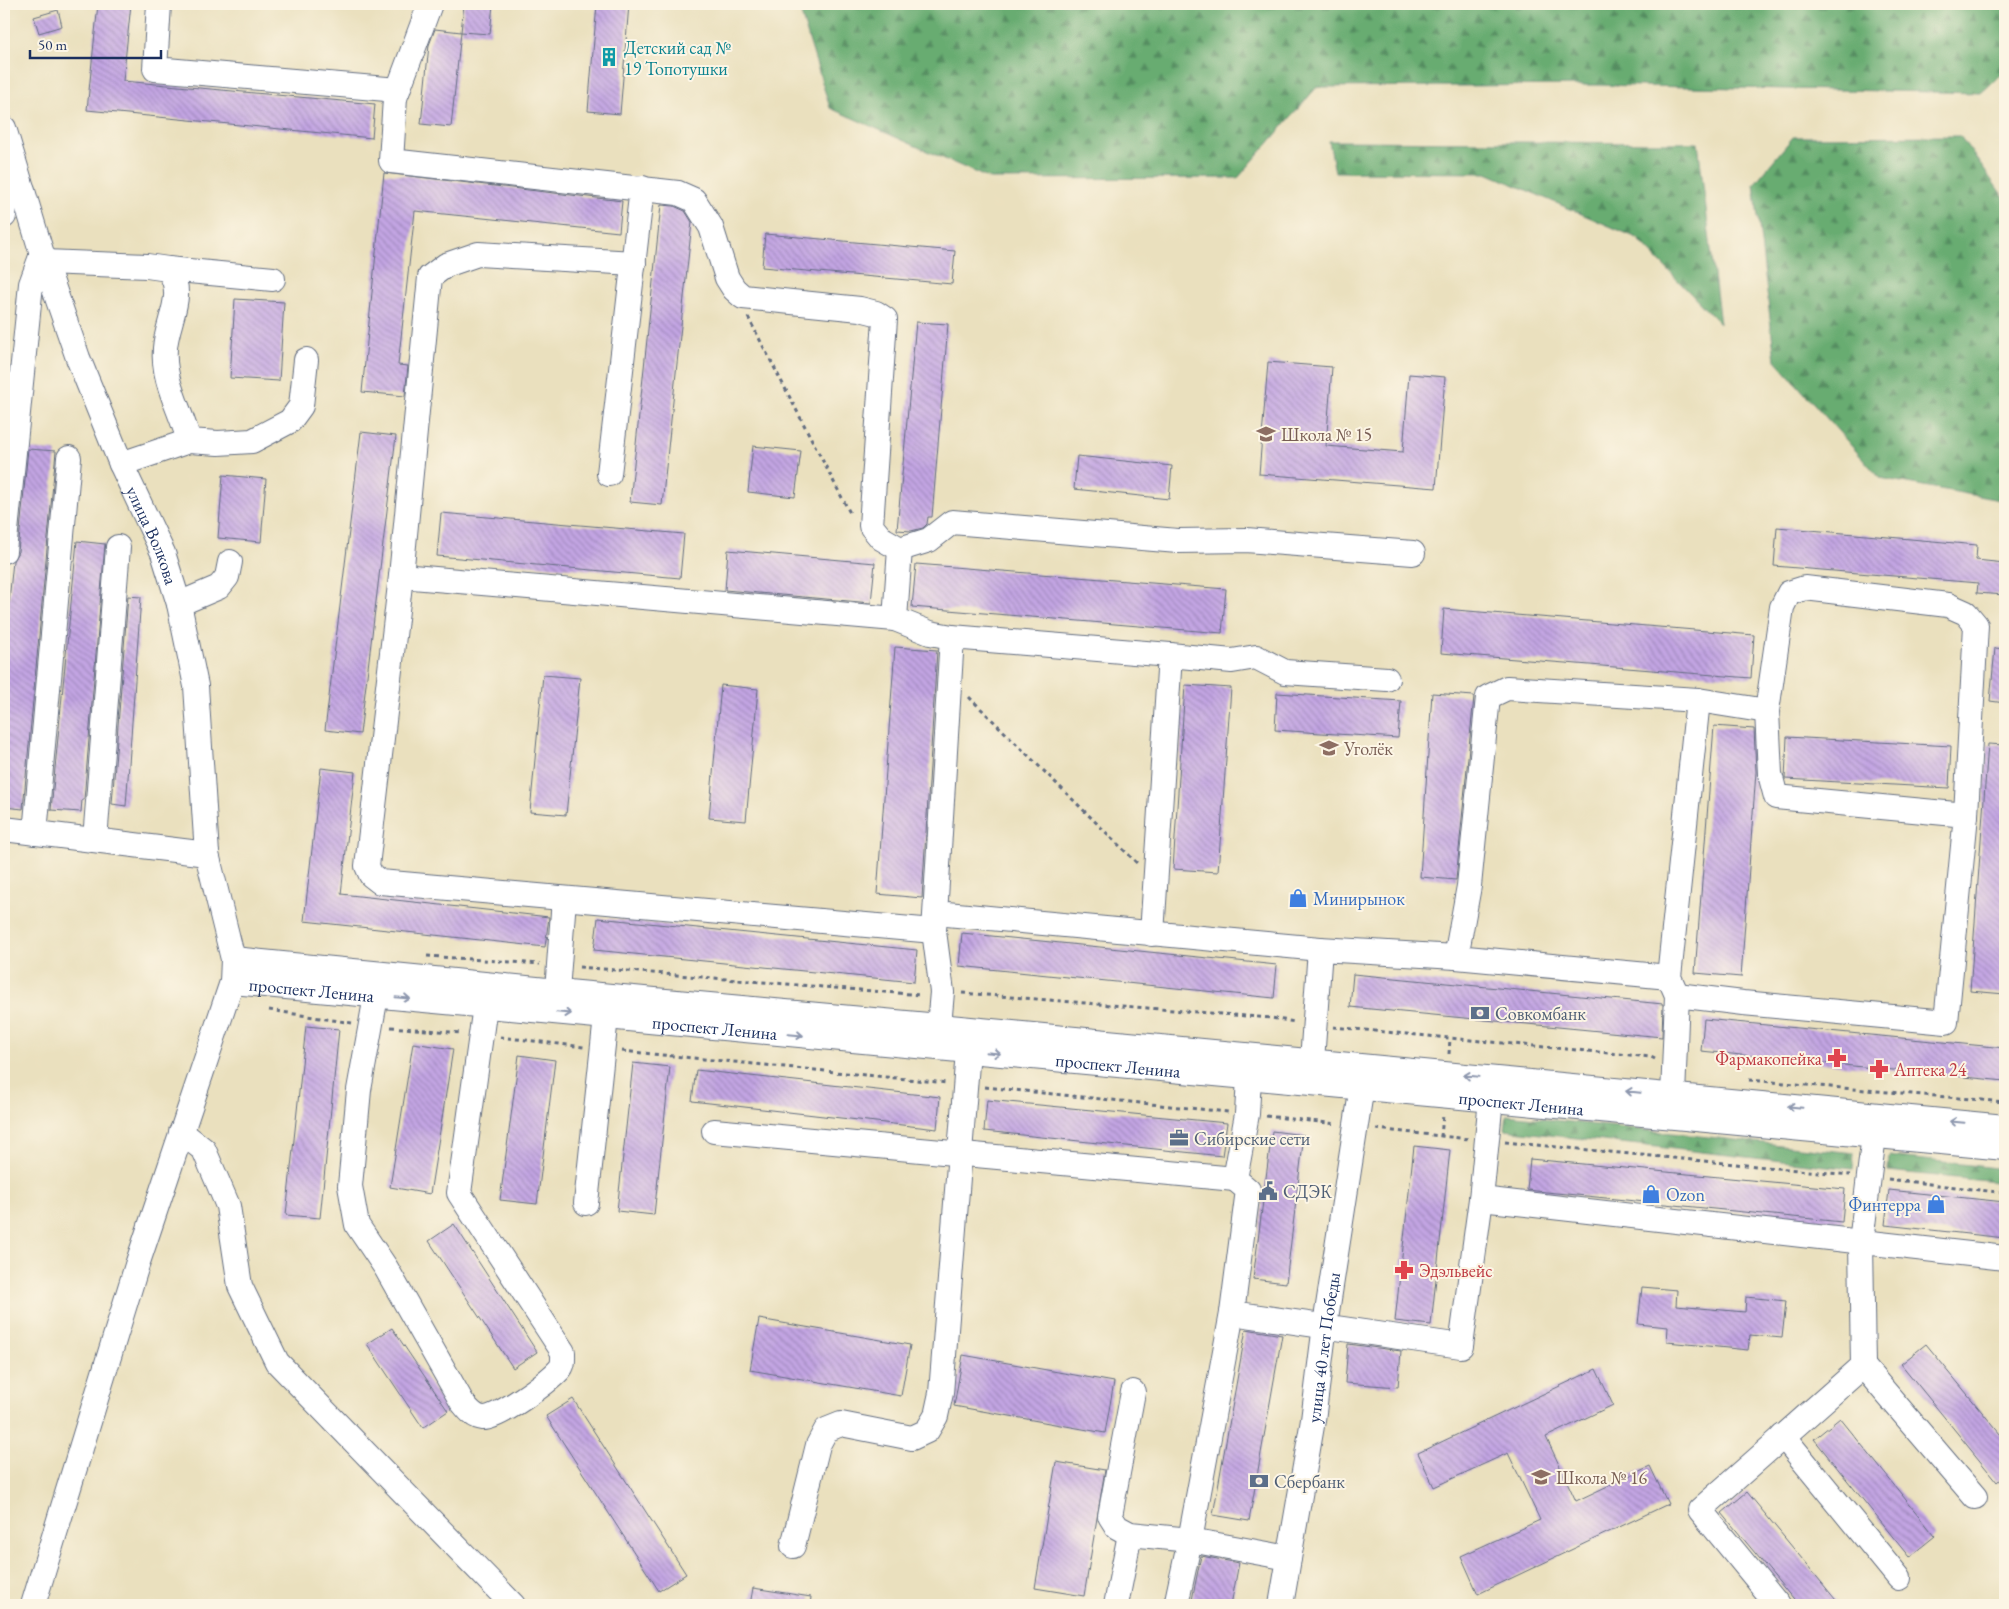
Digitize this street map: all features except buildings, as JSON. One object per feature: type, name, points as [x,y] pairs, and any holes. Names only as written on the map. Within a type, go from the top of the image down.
[{"type":"street","points":[[159,4],[155,69],[398,90]]},
{"type":"street","points":[[430,4],[396,98],[391,161],[678,193],[694,200],[711,227],[726,278],[734,289],[743,296],[860,309],[876,313],[885,318],[871,526],[881,538],[900,549],[929,540],[952,522],[1178,541],[1246,540],[1412,553]]},
{"type":"street","name":"улица Волкова","points":[[4,128],[44,258],[78,358],[121,464],[163,553],[179,604],[196,686],[207,854],[233,959],[232,982],[137,1265],[34,1605]]},
{"type":"street","points":[[609,474],[642,188]]},
{"type":"street","points":[[4,216],[5,204],[23,190]]},
{"type":"street","points":[[634,263],[478,254],[446,265],[430,277],[401,576],[367,866],[371,875],[380,882],[564,899],[1152,934],[1320,949],[1456,957],[1673,986],[1743,1003],[1946,1022],[1966,815],[1976,625],[1966,613],[1948,605],[1805,588],[1789,593],[1782,607],[1767,711],[1770,774],[1776,796],[1966,815]]},
{"type":"street","points":[[4,551],[32,284],[44,258],[273,279]]},
{"type":"street","points":[[168,269],[174,278],[177,292],[164,348],[169,387],[184,423],[189,441]]},
{"type":"street","points":[[121,464],[189,441],[218,443],[252,441],[290,421],[301,406],[306,360]]},
{"type":"street","points":[[35,833],[69,458]]},
{"type":"street","points":[[95,840],[118,547]]},
{"type":"street","points":[[895,619],[900,549]]},
{"type":"street","points":[[179,604],[219,587],[227,578],[230,562]]},
{"type":"street","points":[[401,576],[895,619],[930,633],[952,637],[1232,660],[1256,657],[1285,672],[1387,679]]},
{"type":"street","points":[[939,1026],[942,992],[935,922],[951,679],[952,637]]},
{"type":"street","points":[[1152,934],[1170,655]]},
{"type":"street","points":[[1456,957],[1469,886],[1488,697],[1507,688],[1698,700],[1767,711]]},
{"type":"street","points":[[1673,1096],[1673,986],[1698,700]]},
{"type":"street","points":[[4,829],[207,854]]},
{"type":"street","points":[[557,992],[564,899]]},
{"type":"street","points":[[1312,1061],[1320,949]]},
{"type":"street","name":"проспект Ленина","points":[[233,959],[557,992],[1312,1061],[1364,1077],[1491,1099],[2005,1148]]},
{"type":"street","name":"проспект Ленина","points":[[232,982],[1249,1077],[1364,1077],[1673,1096],[2005,1127]]},
{"type":"street","points":[[376,996],[359,1090],[350,1186],[357,1225],[386,1268],[458,1395],[472,1414],[482,1418],[501,1414],[546,1382],[563,1364],[563,1352],[459,1193],[485,1006]]},
{"type":"street","points":[[586,1203],[601,1049],[606,1018]]},
{"type":"street","points":[[793,1546],[818,1445],[826,1430],[841,1424],[912,1438],[927,1431],[936,1416],[941,1393],[968,1051]]},
{"type":"street","points":[[1235,1179],[1246,1114],[1249,1077]]},
{"type":"street","name":"улица 40 лет Победы","points":[[1281,1605],[1313,1420],[1325,1325],[1364,1077]]},
{"type":"street","points":[[1232,1313],[1461,1346],[1481,1199],[1491,1099]]},
{"type":"street","points":[[714,1131],[1235,1179],[1248,1190],[1232,1313],[1190,1540],[1176,1605]]},
{"type":"street","points":[[181,1132],[204,1150],[228,1206],[240,1286],[277,1362],[513,1605]]},
{"type":"street","points":[[1874,1135],[1861,1242],[1863,1366],[1974,1497]]},
{"type":"street","points":[[1481,1199],[2005,1258]]},
{"type":"street","points":[[1778,1605],[1700,1510],[1863,1366]]},
{"type":"street","points":[[1133,1392],[1110,1516],[1117,1527],[1130,1534],[1190,1540],[1289,1558]]},
{"type":"street","points":[[1783,1436],[1899,1578]]},
{"type":"street","points":[[1116,1605],[1130,1534]]},
{"type":"path","points":[[734,289],[850,514],[862,523],[871,526]]},
{"type":"path","points":[[951,679],[1155,881]]},
{"type":"path","points":[[418,955],[559,965],[918,996],[942,992],[1271,1018],[1315,1025],[1651,1057],[1673,1071]]},
{"type":"path","points":[[269,1010],[371,1025],[1246,1114],[1487,1141],[1868,1177],[2005,1193]]},
{"type":"path","points":[[1748,1080],[2005,1102]]},
{"type":"green space","points":[[798,4],[2005,4],[2005,71],[1981,93],[1594,85],[1317,87],[1238,178],[990,179],[830,108]]},
{"type":"green space","points":[[1960,136],[2005,199],[2005,501],[1880,478],[1775,360],[1754,184],[1793,137]]},
{"type":"green space","points":[[1329,141],[1698,143],[1720,324],[1637,238],[1487,173],[1335,172]]},
{"type":"green space","points":[[1507,1115],[1854,1153],[1853,1169],[1505,1130]]},
{"type":"green space","points":[[1889,1156],[2005,1169],[2005,1183],[1888,1171]]},
{"type":"place","name":"Детский сад № 19 Топотушки","points":[[609,57]]},
{"type":"place","name":"Школа № 15","points":[[1266,434]]},
{"type":"place","name":"Уголёк","points":[[1329,748]]},
{"type":"place","name":"Минирынок","points":[[1298,898]]},
{"type":"place","name":"Совкомбанк","points":[[1480,1013]]},
{"type":"place","name":"Фармакопейка","points":[[1837,1058]]},
{"type":"place","name":"Аптека 24","points":[[1879,1069]]},
{"type":"place","name":"Сибирские сети","points":[[1179,1138]]},
{"type":"place","name":"СДЭК","points":[[1268,1191]]},
{"type":"place","name":"Ozon","points":[[1651,1194]]},
{"type":"place","name":"Финтерра","points":[[1936,1204]]},
{"type":"place","name":"Эдэльвейс","points":[[1404,1270]]},
{"type":"place","name":"Школа № 16","points":[[1541,1477]]},
{"type":"place","name":"Сбербанк","points":[[1259,1481]]}]
